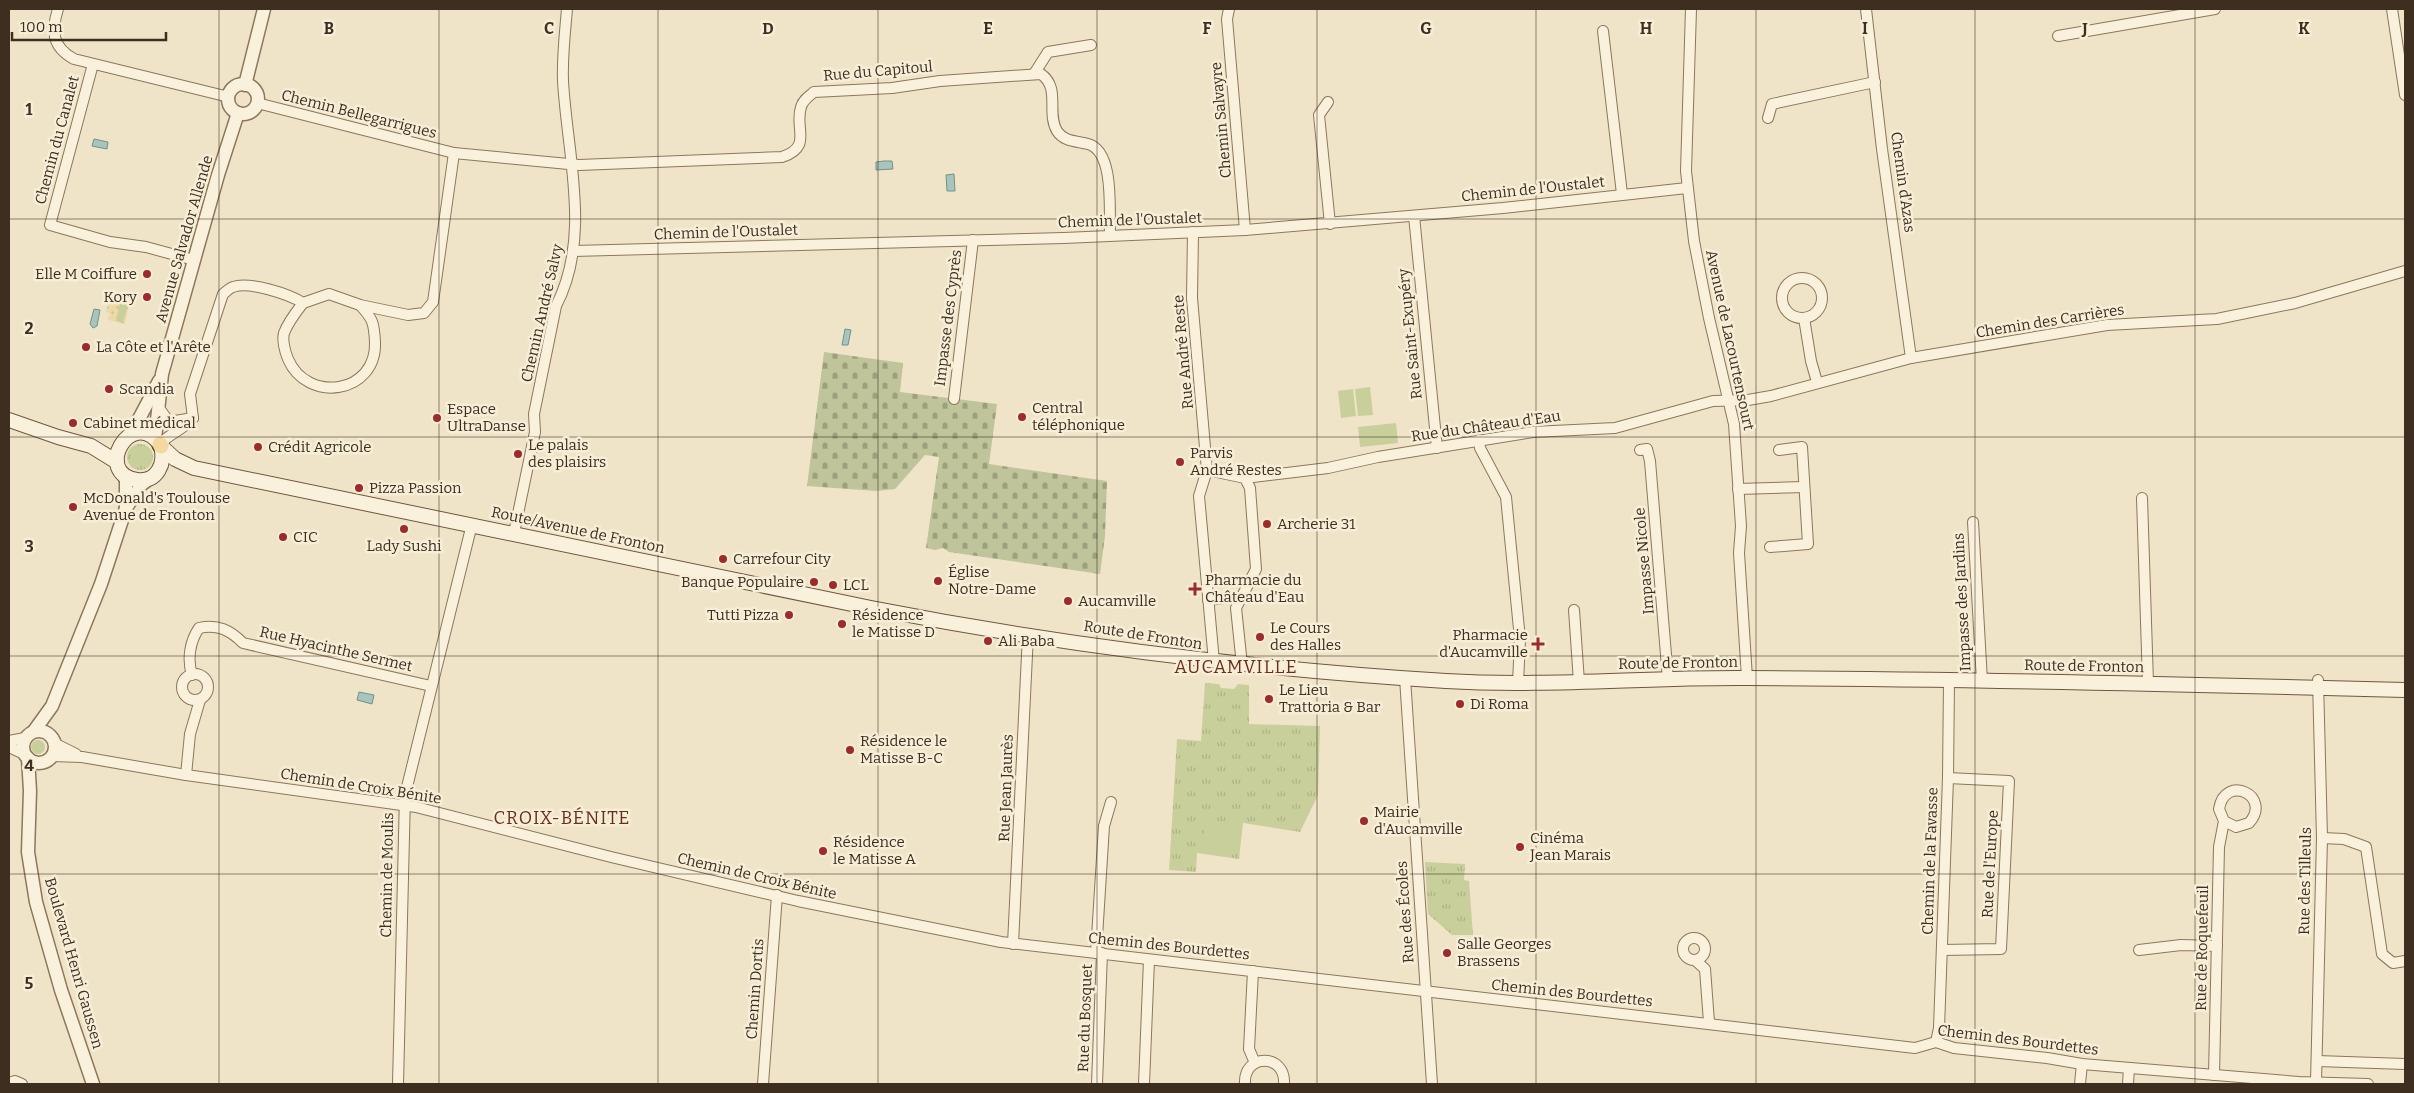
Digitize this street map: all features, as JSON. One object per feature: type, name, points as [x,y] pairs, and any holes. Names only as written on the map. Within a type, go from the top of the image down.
[{"type":"main road","points":[[9,420],[58,438],[91,446],[135,480],[174,468],[194,468]]},
{"type":"main road","points":[[91,446],[142,434],[158,443],[175,459],[194,468]]},
{"type":"main road","points":[[120,468],[117,451],[125,439]]},
{"type":"main road","points":[[153,476],[163,461],[158,443]]},
{"type":"main road","name":"Route/Avenue de Fronton","points":[[194,468],[871,608],[956,623]]},
{"type":"main road","name":"Route de Fronton","points":[[956,623],[1214,662],[1405,678],[1518,683],[1747,678],[2318,684],[2405,690]]},
{"type":"street","points":[[58,9],[53,35],[58,48],[74,60],[229,96]]},
{"type":"street","points":[[246,85],[264,9]]},
{"type":"street","name":"Chemin André Salvy","points":[[514,533],[534,432],[534,414],[556,306],[564,291],[573,251],[575,207],[563,79],[567,9]]},
{"type":"street","name":"Chemin Salvayre","points":[[1229,9],[1227,19],[1245,230]]},
{"type":"street","name":"Avenue de Lacourtensourt","points":[[1691,9],[1687,188],[1694,241],[1709,318],[1734,424],[1741,526],[1739,553],[1747,678]]},
{"type":"street","name":"Chemin d'Azas","points":[[1866,9],[1911,358]]},
{"type":"street","points":[[2058,36],[2215,9]]},
{"type":"street","points":[[2392,9],[2405,95]]},
{"type":"street","points":[[1603,31],[1622,194]]},
{"type":"street","points":[[1034,74],[1048,52],[1091,45]]},
{"type":"street","name":"Chemin du Canalet","points":[[93,64],[50,225],[110,242],[146,248],[194,260]]},
{"type":"street","points":[[1034,74],[1041,74],[1047,78],[1052,87],[1054,125],[1058,132],[1069,140],[1094,146],[1103,154],[1107,167],[1110,235]]},
{"type":"street","name":"Rue du Capitoul","points":[[454,152],[570,164],[782,157],[792,154],[800,142],[800,108],[805,100],[814,92],[892,88],[940,81],[1034,74]]},
{"type":"street","points":[[1768,118],[1772,104],[1875,82]]},
{"type":"street","points":[[246,85],[257,94],[257,103],[247,113],[238,113],[230,106],[229,96],[233,89],[246,85]]},
{"type":"street","points":[[1328,102],[1319,115],[1330,224]]},
{"type":"street","name":"Chemin Bellegarrigues","points":[[257,103],[454,152]]},
{"type":"street","name":"Avenue Salvador Allende","points":[[125,439],[140,419],[162,374],[218,175],[238,113]]},
{"type":"street","points":[[360,305],[374,323],[375,348],[371,363],[362,376],[344,387],[325,388],[307,383],[292,369],[285,352],[284,334],[303,303],[329,294],[360,305],[408,315],[424,313],[433,302],[454,152]]},
{"type":"street","name":"Chemin de l'Oustalet","points":[[573,251],[1245,230],[1330,224],[1687,188]]},
{"type":"street","name":"Rue Saint-Exupéry","points":[[1414,216],[1437,448]]},
{"type":"street","name":"Rue André Reste","points":[[1193,232],[1192,298],[1207,470]]},
{"type":"street","name":"Impasse des Cyprès","points":[[954,399],[973,240]]},
{"type":"street","name":"Chemin des Carrières","points":[[1730,401],[1771,396],[1911,358],[2107,325],[2217,319],[2295,303],[2405,271]]},
{"type":"street","points":[[1801,278],[1810,279],[1817,284],[1821,292],[1818,310],[1811,316],[1804,318],[1794,317],[1782,304],[1782,294],[1785,286],[1792,280],[1801,278]]},
{"type":"street","points":[[194,418],[190,394],[223,294],[232,287],[246,286],[292,296],[303,303]]},
{"type":"street","points":[[1804,318],[1811,361],[1818,382]]},
{"type":"street","name":"Avenue Salvador Allende","points":[[158,443],[162,374]]},
{"type":"street","name":"Rue du Château d'Eau","points":[[1207,470],[1245,478],[1328,468],[1378,456],[1551,429],[1615,428],[1713,401],[1730,401]]},
{"type":"street","points":[[159,408],[169,422],[194,418]]},
{"type":"street","points":[[158,443],[170,433],[185,428],[194,418]]},
{"type":"street","points":[[1479,440],[1480,448],[1506,497],[1520,639],[1518,683]]},
{"type":"street","points":[[1770,547],[1808,544],[1802,447],[1779,450]]},
{"type":"street","name":"Impasse Nicole","points":[[1640,450],[1647,449],[1650,461],[1668,679]]},
{"type":"street","name":"Boulevard Henri Gaussen","points":[[120,468],[126,482],[126,508]]},
{"type":"street","points":[[1207,470],[1199,496],[1214,662]]},
{"type":"street","name":"Boulevard Henri Gaussen","points":[[93,1084],[61,990],[36,902],[28,852],[30,791],[23,746],[52,706],[98,591],[126,508],[141,485],[153,476]]},
{"type":"street","points":[[1242,665],[1236,608],[1256,569],[1250,488],[1245,478]]},
{"type":"street","points":[[1738,489],[1804,487]]},
{"type":"street","points":[[2142,498],[2148,683]]},
{"type":"street","name":"Impasse des Jardins","points":[[1973,522],[1982,681]]},
{"type":"street","name":"Chemin de Moulis","points":[[398,1084],[404,805],[430,686],[472,524]]},
{"type":"street","points":[[1208,600],[1232,597],[1240,600]]},
{"type":"street","points":[[1574,610],[1579,682]]},
{"type":"street","name":"Rue Hyacinthe Sermet","points":[[200,700],[188,699],[182,689],[182,682],[192,675],[188,663],[194,635],[199,628],[208,626],[231,631],[243,643],[430,686]]},
{"type":"street","name":"Rue Jean Jaurès","points":[[1012,944],[1028,634]]},
{"type":"street","points":[[186,775],[190,734],[200,700],[208,686],[202,677],[192,675]]},
{"type":"street","name":"Rue des Écoles","points":[[1405,678],[1432,1084]]},
{"type":"street","name":"Chemin de la Favasse","points":[[1936,1042],[1939,1028],[1942,950],[1948,778],[1949,680]]},
{"type":"street","name":"Rue des Tilleuls","points":[[2316,1082],[2322,838],[2318,684]]},
{"type":"street","name":"Boulevard Henri Gaussen","points":[[30,791],[50,758],[53,740],[52,706]]},
{"type":"street","points":[[9,741],[44,731],[53,740]]},
{"type":"street","name":"Chemin de Croix Bénite","points":[[53,740],[82,756]]},
{"type":"street","points":[[9,747],[38,763],[50,758]]},
{"type":"street","name":"Chemin de Croix Bénite","points":[[50,758],[82,756],[186,775],[404,805],[778,895],[926,928]]},
{"type":"street","name":"Rue de l'Europe","points":[[1942,950],[2001,949],[2009,781],[1948,778]]},
{"type":"street","name":"Rue du Bosquet","points":[[1097,1084],[1099,953],[1104,826],[1111,802]]},
{"type":"street","name":"Rue de Roquefeuil","points":[[2214,1075],[2219,847],[2224,821]]},
{"type":"street","points":[[2322,838],[2344,839],[2366,847],[2382,954],[2393,963],[2405,961]]},
{"type":"street","name":"Chemin Dortis","points":[[763,1084],[778,895]]},
{"type":"street","name":"Chemin des Bourdettes","points":[[926,928],[1012,944],[1426,990],[1467,997],[1709,1022],[1915,1048],[1936,1042],[1954,1048],[2047,1058],[2082,1064],[2214,1075]]},
{"type":"street","points":[[2139,950],[2181,945],[2217,946]]},
{"type":"street","points":[[1144,1084],[1150,960]]},
{"type":"street","points":[[1696,960],[1705,968],[1709,1022]]},
{"type":"street","points":[[1253,971],[1249,1049],[1255,1062]]},
{"type":"street","points":[[2317,1060],[2405,1064]]},
{"type":"street","points":[[1245,1084],[1246,1072],[1255,1062],[1268,1061],[1274,1063],[1282,1072],[1284,1084]]},
{"type":"street","points":[[2080,1084],[2082,1064]]},
{"type":"street","points":[[2128,1068],[2128,1084]]},
{"type":"street","points":[[2214,1075],[2368,1084]]},
{"type":"street","points":[[9,1083],[15,1081],[22,1084]]},
{"type":"green space","points":[[120,303],[128,305],[123,323],[116,321]]},
{"type":"green space","points":[[824,352],[903,363],[900,392],[997,404],[989,464],[1107,481],[1105,536],[1100,574],[949,552],[943,548],[935,550],[926,548],[939,457],[925,455],[895,489],[876,491],[807,486]]},
{"type":"green space","points":[[1370,387],[1373,415],[1358,416],[1355,389]]},
{"type":"green space","points":[[1353,389],[1356,416],[1341,418],[1338,391]]},
{"type":"green space","points":[[1396,423],[1398,443],[1360,447],[1358,427]]},
{"type":"green space","points":[[140,444],[149,448],[153,457],[149,466],[140,470],[131,466],[127,457],[131,448]]},
{"type":"green space","points":[[1205,683],[1219,684],[1221,688],[1234,689],[1238,684],[1249,685],[1249,724],[1320,726],[1318,795],[1300,832],[1243,823],[1239,859],[1197,853],[1196,872],[1169,870],[1177,739],[1201,741]]},
{"type":"green space","points":[[38,740],[43,742],[45,747],[43,752],[38,754],[33,752],[31,747],[33,742]]},
{"type":"green space","points":[[1205,825],[1242,830],[1239,851],[1202,846]]},
{"type":"green space","points":[[1425,862],[1465,864],[1464,880],[1469,881],[1473,935],[1452,935],[1428,914]]},
{"type":"sand","points":[[109,299],[129,304],[125,324],[108,320],[110,313],[106,312]]},
{"type":"water","points":[[94,139],[108,142],[107,149],[92,146]]},
{"type":"water","points":[[892,161],[893,169],[876,170],[876,162]]},
{"type":"water","points":[[954,174],[955,191],[947,191],[946,175]]},
{"type":"water","points":[[94,309],[100,310],[97,326],[93,328],[90,324]]},
{"type":"water","points":[[845,329],[851,330],[848,345],[842,345]]},
{"type":"water","points":[[359,692],[374,695],[372,704],[357,700]]},
{"type":"place","name":"Elle M Coiffure","points":[[147,274]]},
{"type":"place","name":"Kory","points":[[147,297]]},
{"type":"place","name":"La Côte et l'Arête","points":[[86,347]]},
{"type":"place","name":"Scandia","points":[[109,389]]},
{"type":"place","name":"Central téléphonique","points":[[1022,417]]},
{"type":"place","name":"Espace UltraDanse","points":[[437,418]]},
{"type":"place","name":"Cabinet médical","points":[[73,423]]},
{"type":"place","name":"Crédit Agricole","points":[[258,447]]},
{"type":"place","name":"Le palais des plaisirs","points":[[518,454]]},
{"type":"place","name":"Parvis André Restes","points":[[1180,462]]},
{"type":"place","name":"Pizza Passion","points":[[359,488]]},
{"type":"place","name":"McDonald's Toulouse Avenue de Fronton","points":[[73,507]]},
{"type":"place","name":"Archerie 31","points":[[1267,524]]},
{"type":"place","name":"Lady Sushi","points":[[404,529]]},
{"type":"place","name":"CIC","points":[[283,537]]},
{"type":"place","name":"Carrefour City","points":[[723,559]]},
{"type":"place","name":"Église Notre-Dame","points":[[938,581]]},
{"type":"place","name":"Banque Populaire","points":[[814,582]]},
{"type":"place","name":"LCL","points":[[833,585]]},
{"type":"place","name":"Pharmacie du Château d'Eau","points":[[1195,589]]},
{"type":"place","name":"Aucamville","points":[[1068,601]]},
{"type":"place","name":"Tutti Pizza","points":[[789,615]]},
{"type":"place","name":"Résidence le Matisse D","points":[[842,624]]},
{"type":"place","name":"Le Cours des Halles","points":[[1260,637]]},
{"type":"place","name":"Ali Baba","points":[[988,641]]},
{"type":"place","name":"Pharmacie d'Aucamville","points":[[1538,644]]},
{"type":"place","name":"Le Lieu Trattoria & Bar","points":[[1269,699]]},
{"type":"place","name":"Di Roma","points":[[1460,704]]},
{"type":"place","name":"Résidence le Matisse B-C","points":[[850,750]]},
{"type":"place","name":"Mairie d'Aucamville","points":[[1364,821]]},
{"type":"place","name":"Cinéma Jean Marais","points":[[1520,847]]},
{"type":"place","name":"Résidence le Matisse A","points":[[823,851]]},
{"type":"place","name":"Salle Georges Brassens","points":[[1447,953]]},
{"type":"district","name":"AUCAMVILLE","points":[[1236,667]]},
{"type":"district","name":"CROIX-BÉNITE","points":[[562,818]]}]
